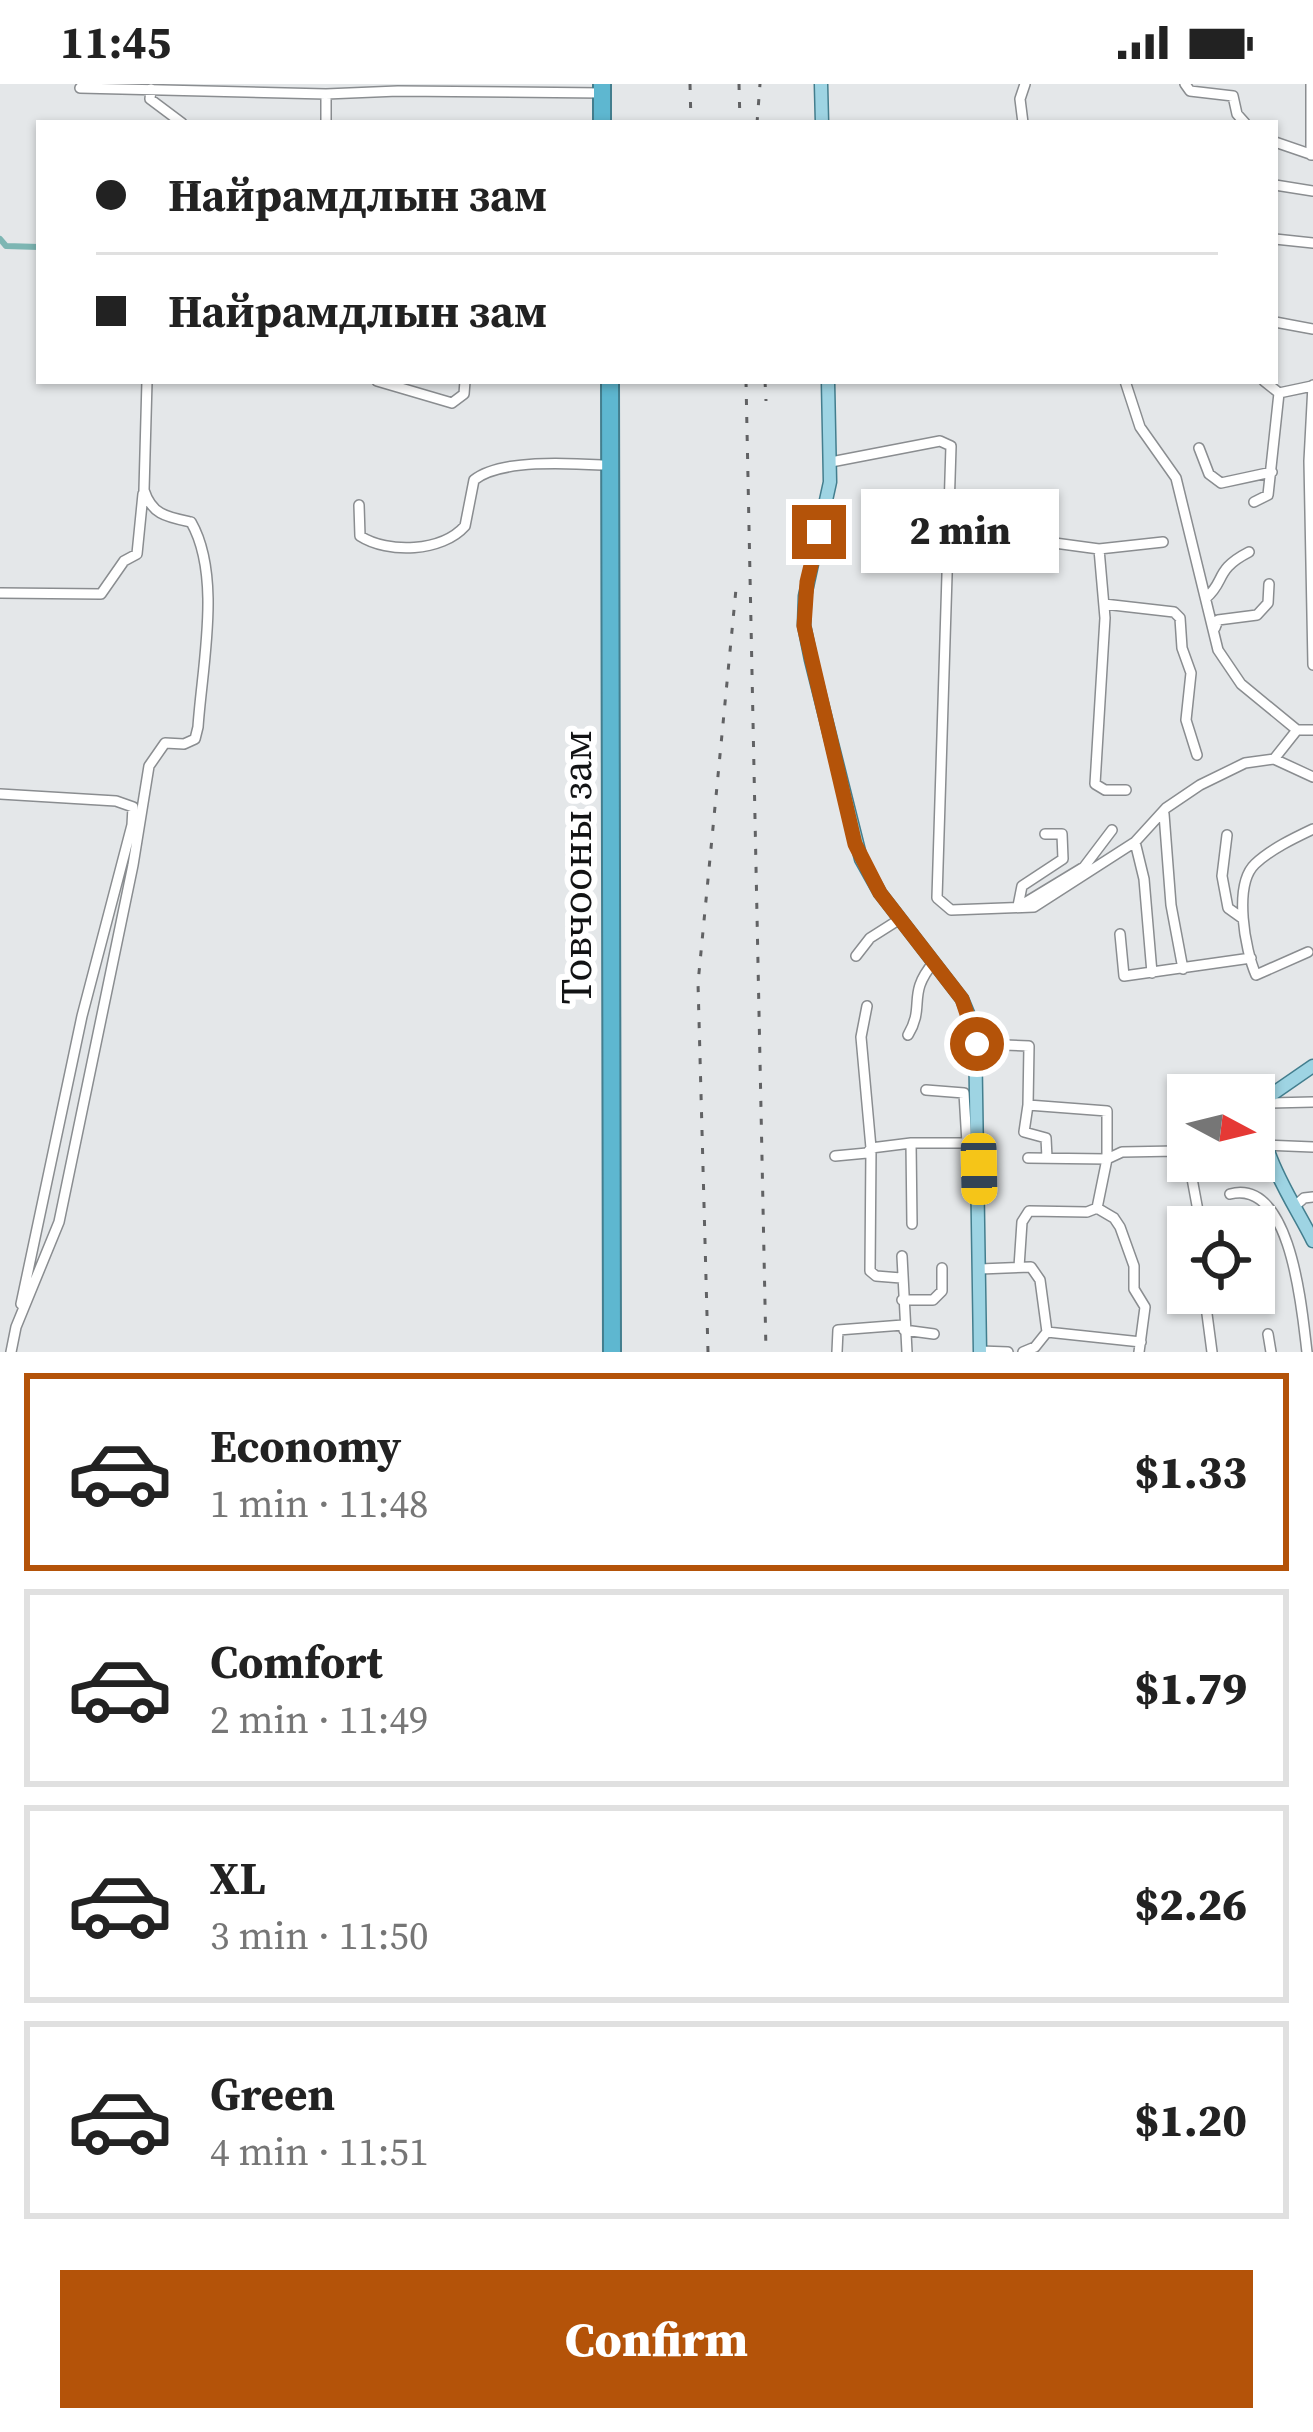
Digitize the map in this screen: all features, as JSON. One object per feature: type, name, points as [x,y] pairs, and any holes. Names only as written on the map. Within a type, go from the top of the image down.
[{"type":"highway","points":[[605,87],[607,120]]},
{"type":"highway","name":"Товчооны зам","points":[[606,384],[602,465],[608,1352]]},
{"type":"highway","name":"Товчооны зам","points":[[606,384],[608,1352]]},
{"type":"main road","points":[[821,84],[822,120]]},
{"type":"main road","points":[[828,384],[831,463],[807,582],[806,640],[858,852],[900,920],[967,1006],[977,1044],[973,1143],[980,1352]]},
{"type":"main road","points":[[1275,1091],[1313,1066]]},
{"type":"main road","points":[[1275,1163],[1313,1241]]},
{"type":"street","points":[[1023,120],[1020,99],[1025,84]]},
{"type":"street","points":[[1185,84],[1190,91],[1233,96]]},
{"type":"street","points":[[1278,143],[1312,155],[1311,84]]},
{"type":"street","points":[[1241,85],[1233,96],[1242,120]]},
{"type":"street","points":[[80,88],[326,94],[605,87]]},
{"type":"street","points":[[151,88],[150,99],[178,120]]},
{"type":"street","points":[[326,94],[326,120]]},
{"type":"street","points":[[1278,185],[1313,191]]},
{"type":"street","points":[[1278,239],[1313,243]]},
{"type":"street","points":[[1278,323],[1313,329]]},
{"type":"street","points":[[0,592],[101,594],[124,561],[136,554],[144,490],[147,384]]},
{"type":"street","points":[[385,384],[444,403],[460,399],[464,384]]},
{"type":"street","points":[[1126,384],[1140,427],[1176,478],[1213,631],[1228,670],[1297,730],[1313,730]]},
{"type":"street","points":[[1268,384],[1279,393]]},
{"type":"street","points":[[1279,393],[1312,386],[1313,664]]},
{"type":"street","points":[[1254,502],[1268,495],[1279,393]]},
{"type":"street","points":[[831,463],[947,442],[952,450],[937,898],[951,910],[1034,908],[1135,842],[1164,812],[1201,785],[1245,763],[1274,759],[1313,777]]},
{"type":"street","points":[[1199,448],[1209,473],[1221,483],[1272,472]]},
{"type":"street","points":[[359,505],[360,536],[374,545],[413,547],[442,542],[460,532],[474,479],[485,472],[534,465],[602,465]]},
{"type":"street","points":[[16,1327],[58,1222],[133,866],[148,766],[165,742],[184,744],[195,739],[198,727],[208,580],[204,550],[191,522],[160,516],[149,505],[144,490]]},
{"type":"street","points":[[949,542],[1025,539],[1099,549],[1163,542]]},
{"type":"street","points":[[1099,549],[1104,604],[1095,784],[1099,789],[1126,790]]},
{"type":"street","points":[[1206,598],[1213,593],[1223,568],[1249,552]]},
{"type":"street","points":[[1213,631],[1218,620],[1257,615],[1268,603],[1269,584]]},
{"type":"street","points":[[1104,604],[1174,612],[1180,617],[1181,648],[1191,674],[1186,719],[1197,755]]},
{"type":"street","points":[[1274,759],[1297,730]]},
{"type":"street","points":[[0,794],[116,801],[133,808],[68,1076],[11,1352]]},
{"type":"street","points":[[1164,812],[1168,882],[1183,969]]},
{"type":"street","points":[[1308,952],[1259,975],[1253,973],[1242,918],[1247,874],[1256,863],[1313,829]]},
{"type":"street","points":[[1018,906],[1084,867],[1112,830]]},
{"type":"street","points":[[1018,906],[1022,886],[1063,859],[1062,834],[1046,834]]},
{"type":"street","points":[[1228,835],[1222,876],[1228,908],[1242,918]]},
{"type":"street","points":[[1135,842],[1144,879],[1152,973]]},
{"type":"street","points":[[856,956],[870,938],[900,920]]},
{"type":"street","points":[[1120,934],[1124,976],[1251,958]]},
{"type":"street","points":[[908,1034],[916,1022],[918,981],[934,962]]},
{"type":"street","points":[[867,1006],[861,1037],[871,1148],[870,1271],[901,1278]]},
{"type":"street","points":[[977,1044],[1029,1046],[1024,1134],[1046,1138],[1047,1158]]},
{"type":"street","points":[[835,1156],[911,1143],[973,1143],[964,1093],[926,1090]]},
{"type":"street","points":[[1275,1103],[1313,1102]]},
{"type":"street","points":[[1028,1105],[1106,1110],[1107,1160],[1097,1208]]},
{"type":"street","points":[[911,1143],[912,1224]]},
{"type":"street","points":[[1275,1145],[1313,1147]]},
{"type":"street","points":[[1028,1158],[1107,1160],[1123,1152],[1178,1151],[1191,1173],[1197,1206]]},
{"type":"street","points":[[1230,1193],[1255,1194],[1285,1236],[1298,1281],[1307,1352]]},
{"type":"street","points":[[1296,1205],[1313,1197]]},
{"type":"street","points":[[1019,1267],[1025,1214],[1097,1208]]},
{"type":"street","points":[[1047,1332],[1140,1347],[1145,1307],[1134,1289],[1134,1267],[1117,1221],[1097,1208]]},
{"type":"street","points":[[902,1256],[907,1352]]},
{"type":"street","points":[[980,1269],[1031,1267],[1040,1280],[1047,1332]]},
{"type":"street","points":[[902,1300],[933,1300],[942,1291],[942,1268]]},
{"type":"street","points":[[1206,1314],[1211,1352]]},
{"type":"street","points":[[837,1352],[838,1330],[904,1327],[934,1334]]},
{"type":"street","points":[[1023,1352],[1035,1347],[1047,1332]]},
{"type":"street","points":[[1268,1334],[1271,1352]]},
{"type":"street","points":[[980,1352],[1008,1352]]},
{"type":"waterway","points":[[0,239],[6,246],[36,247]]},
{"type":"railway","points":[[690,84],[691,120]]},
{"type":"railway","points":[[739,84],[740,120]]},
{"type":"railway","points":[[757,120],[760,84]]},
{"type":"railway","points":[[746,384],[766,1352]]},
{"type":"railway","points":[[765,384],[766,401]]},
{"type":"railway","points":[[708,1352],[698,983],[736,589]]},
{"type":"route","points":[[819,532],[807,582],[804,626],[855,844],[880,893],[962,999],[977,1044]]}]
